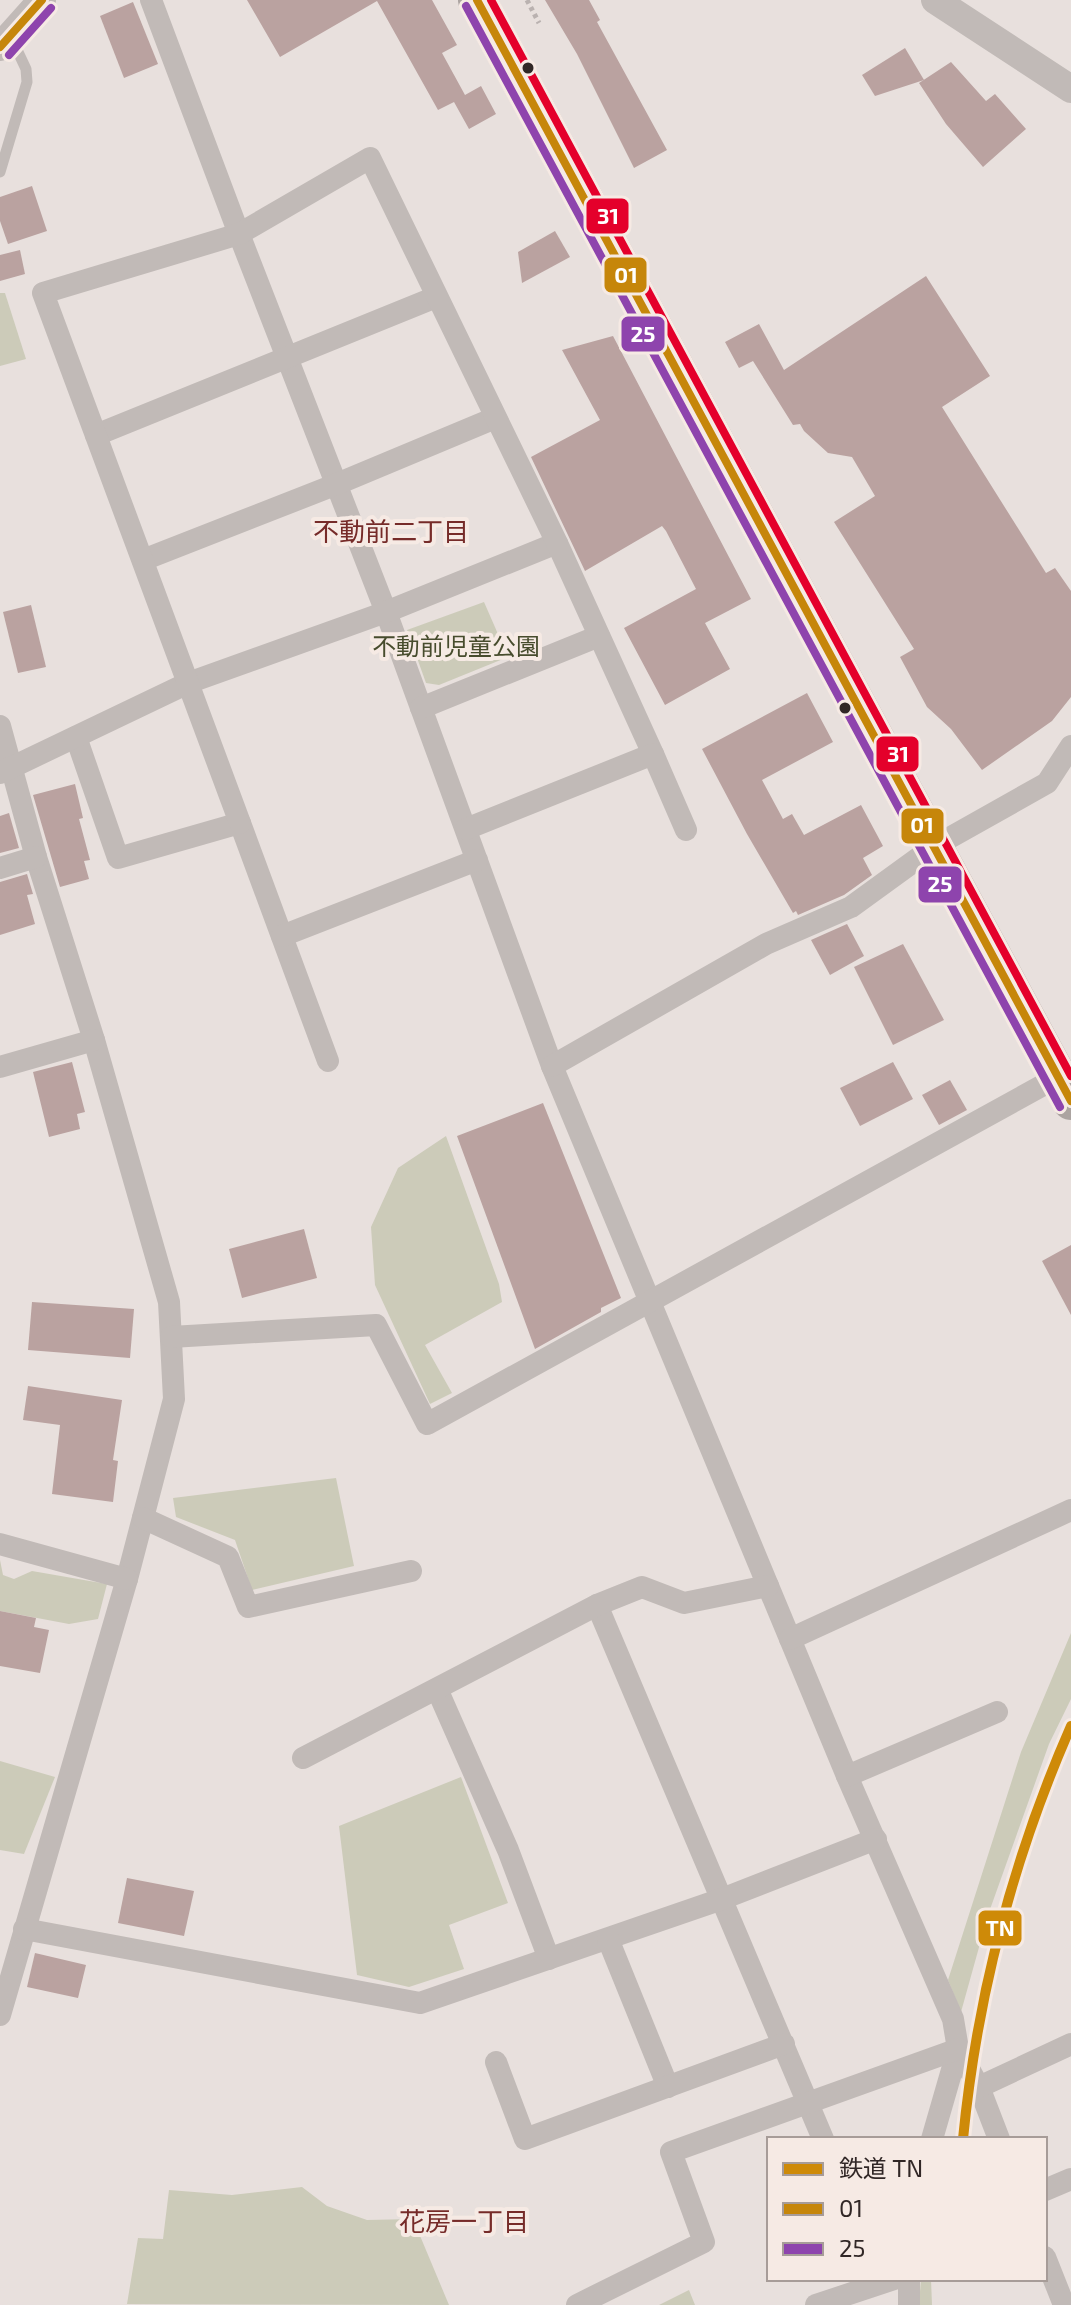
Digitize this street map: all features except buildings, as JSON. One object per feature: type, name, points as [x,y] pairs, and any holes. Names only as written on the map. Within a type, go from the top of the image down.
[{"type":"highway","points":[[477,0],[1066,1083]]},
{"type":"street","points":[[5,42],[42,0]]},
{"type":"street","points":[[151,0],[386,612],[552,1066],[847,1776],[953,2019],[958,2049],[979,2087],[998,2137]]},
{"type":"street","points":[[935,0],[1071,89]]},
{"type":"street","points":[[328,1061],[43,293],[239,234],[370,158],[557,543],[686,830]]},
{"type":"street","points":[[96,435],[436,297]]},
{"type":"street","points":[[143,560],[495,418]]},
{"type":"street","points":[[6,771],[188,683],[386,612],[557,543]]},
{"type":"street","points":[[421,708],[599,636]]},
{"type":"street","points":[[0,726],[6,771],[94,1040],[169,1302],[174,1399],[127,1579],[0,2015]]},
{"type":"street","points":[[76,737],[118,858],[240,823]]},
{"type":"street","points":[[552,1066],[766,944],[851,907],[935,846],[1047,783],[1071,746]]},
{"type":"street","points":[[466,829],[653,754]]},
{"type":"street","points":[[0,868],[36,857]]},
{"type":"street","points":[[282,936],[477,860]]},
{"type":"street","points":[[0,1067],[94,1040]]},
{"type":"street","points":[[171,1337],[376,1325],[427,1424],[649,1301],[1066,1083]]},
{"type":"street","points":[[790,1639],[1071,1510]]},
{"type":"street","points":[[143,1518],[228,1557],[248,1607],[411,1571]]},
{"type":"street","points":[[0,1544],[127,1579]]},
{"type":"street","points":[[303,1758],[597,1605],[642,1587],[684,1603],[768,1586]]},
{"type":"street","points":[[597,1605],[822,2137]]},
{"type":"street","points":[[437,1689],[508,1850],[549,1959]]},
{"type":"street","points":[[847,1776],[997,1712]]},
{"type":"street","points":[[24,1929],[420,2003],[722,1899],[876,1839]]},
{"type":"street","points":[[608,1939],[668,2087]]},
{"type":"street","points":[[496,2062],[525,2139],[784,2044]]},
{"type":"street","points":[[979,2087],[1071,2044]]},
{"type":"street","points":[[577,2305],[704,2242],[671,2152],[958,2049]]},
{"type":"street","points":[[933,2137],[958,2049]]},
{"type":"street","points":[[1047,2189],[1071,2179]]},
{"type":"street","points":[[1047,2262],[1064,2305]]},
{"type":"street","points":[[816,2305],[883,2281]]},
{"type":"street","points":[[909,2281],[909,2305]]},
{"type":"lane","points":[[0,172],[27,82],[26,69],[5,42]]},
{"type":"path","points":[[527,0],[539,23]]},
{"type":"green space","points":[[0,293],[5,293],[26,359],[0,366]]},
{"type":"green space","name":"不動前児童公園","points":[[484,602],[508,657],[439,685],[426,683],[407,630]]},
{"type":"green space","points":[[446,1136],[499,1284],[502,1302],[425,1345],[452,1393],[430,1404],[375,1285],[371,1227],[398,1168]]},
{"type":"green space","points":[[336,1478],[354,1566],[252,1590],[235,1540],[176,1517],[173,1498]]},
{"type":"green space","points":[[0,1560],[3,1575],[14,1579],[32,1571],[107,1584],[98,1619],[69,1624],[0,1611]]},
{"type":"green space","points":[[1071,1633],[1071,1699],[1049,1744],[988,1915],[961,2012],[948,1980],[1021,1752]]},
{"type":"green space","points":[[0,1761],[55,1777],[24,1854],[0,1850]]},
{"type":"green space","points":[[461,1777],[508,1903],[449,1925],[464,1969],[409,1987],[357,1975],[339,1826]]},
{"type":"green space","points":[[302,2187],[327,2206],[367,2220],[413,2219],[449,2305],[127,2304],[138,2238],[163,2239],[169,2190],[232,2195]]},
{"type":"green space","points":[[921,2281],[931,2281],[932,2305],[919,2305]]},
{"type":"green space","points":[[689,2290],[695,2305],[659,2305]]},
{"type":"rail line","name":"TN","points":[[963,2137],[978,2032],[1000,1928],[1032,1826],[1071,1726]]},
{"type":"transit line","name":"01","points":[[0,47],[42,0]]},
{"type":"transit line","name":"01","points":[[477,0],[1071,1101]]},
{"type":"transit line","name":"31","points":[[491,0],[1071,1076]]},
{"type":"transit line","name":"25","points":[[466,6],[1060,1107]]},
{"type":"transit line","name":"25","points":[[9,55],[51,8]]},
{"type":"district","name":"不動前二丁目","points":[[391,530]]},
{"type":"district","name":"花房一丁目","points":[[464,2220]]}]
